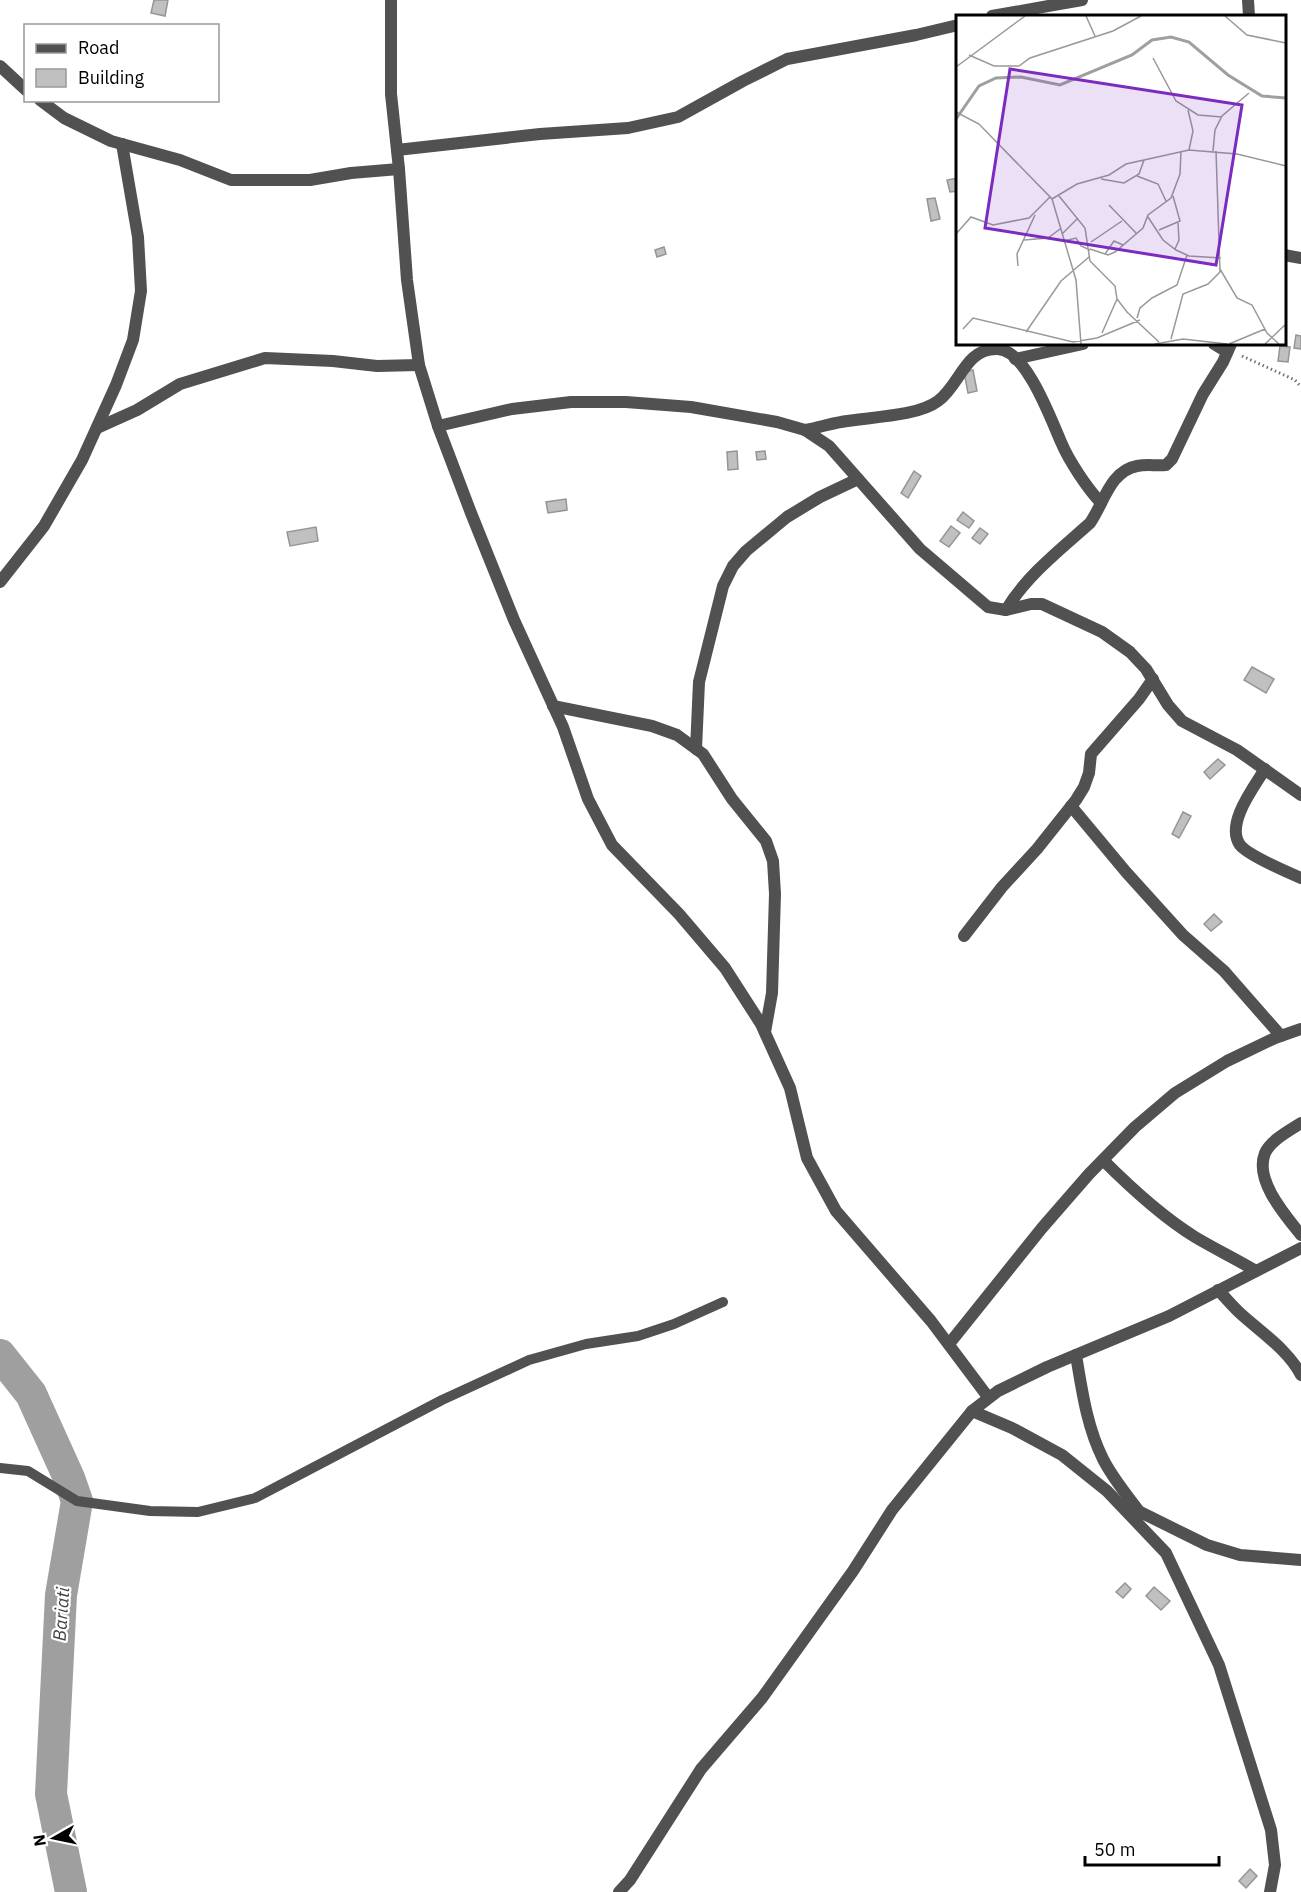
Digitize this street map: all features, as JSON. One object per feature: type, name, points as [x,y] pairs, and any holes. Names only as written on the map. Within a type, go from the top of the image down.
[{"type":"street","points":[[391,0],[391,94],[407,280],[419,365],[438,426],[514,620],[563,727],[588,799],[612,845],[679,914],[725,968],[765,1032],[790,1088],[807,1158],[836,1211],[931,1321],[988,1397]]},
{"type":"street","points":[[998,15],[1082,0]]},
{"type":"street","points":[[1248,0],[1249,15]]},
{"type":"street","points":[[397,150],[540,134],[628,129],[678,117],[787,59],[956,25]]},
{"type":"street","points":[[0,66],[24,88]]},
{"type":"street","points":[[43,102],[64,118],[122,144],[180,160],[231,180],[310,180],[351,173],[399,169]]},
{"type":"street","points":[[0,582],[44,526],[82,460],[116,385],[133,340],[141,291],[138,237],[122,144]]},
{"type":"street","points":[[1286,255],[1301,258]]},
{"type":"street","points":[[1016,359],[1079,345]]},
{"type":"street","points":[[805,430],[921,410],[938,402],[954,384],[971,357],[979,352],[995,348],[1004,350],[1021,363],[1032,380],[1068,456],[1101,503]]},
{"type":"street","points":[[1006,610],[1013,598],[1034,576],[1090,523],[1107,490],[1126,470],[1136,466],[1166,465],[1172,459],[1203,394],[1229,348]]},
{"type":"street","points":[[97,428],[137,410],[180,384],[265,358],[333,361],[377,366],[419,365]]},
{"type":"street","points":[[438,426],[512,409],[571,402],[626,402],[690,407],[777,422],[805,430],[829,446],[927,556],[988,607],[1006,610],[1031,604],[1042,604],[1102,632],[1130,652],[1146,669],[1168,705],[1182,721],[1237,750],[1301,795]]},
{"type":"street","points":[[696,749],[699,682],[723,586],[734,566],[746,551],[787,517],[820,497],[858,479]]},
{"type":"street","points":[[964,936],[1071,806],[1084,787],[1089,773],[1091,754],[1139,699],[1153,679]]},
{"type":"street","points":[[553,706],[652,726],[677,735],[703,754],[732,799],[766,841],[772,861],[775,894],[772,993],[765,1032]]},
{"type":"street","points":[[1265,769],[1236,820],[1235,835],[1240,846],[1277,868],[1301,878]]},
{"type":"street","points":[[1071,806],[1183,935],[1224,971],[1281,1036]]},
{"type":"street","points":[[949,1344],[1042,1228],[1135,1127],[1175,1093],[1227,1061],[1301,1029]]},
{"type":"street","points":[[1301,1123],[1287,1131],[1266,1152],[1263,1171],[1270,1191],[1301,1235]]},
{"type":"street","points":[[1103,1160],[1137,1194],[1162,1213],[1194,1236],[1256,1271]]},
{"type":"street","points":[[619,1892],[630,1880],[701,1769],[762,1698],[853,1570],[892,1510],[972,1411],[988,1397],[1047,1367],[1169,1316],[1300,1249]]},
{"type":"street","points":[[1218,1290],[1264,1332],[1297,1367],[1301,1375]]},
{"type":"street","points":[[1076,1355],[1082,1395],[1092,1433],[1104,1461],[1138,1511]]},
{"type":"street","points":[[972,1411],[1012,1428],[1062,1455],[1117,1501],[1166,1552],[1219,1665],[1271,1830],[1275,1865],[1270,1892]]},
{"type":"street","points":[[1117,1501],[1207,1545],[1240,1555],[1301,1560]]},
{"type":"lane","points":[[0,1468],[28,1472],[77,1501],[150,1510],[198,1512],[255,1498],[442,1400],[529,1360],[586,1344],[638,1336],[674,1324],[723,1302]]},
{"type":"path","points":[[1229,348],[1295,380],[1301,387]]},
{"type":"building","points":[[154,0],[168,0],[165,16],[151,13]]},
{"type":"building","points":[[956,178],[956,191],[950,192],[947,180]]},
{"type":"building","points":[[935,198],[940,219],[931,221],[927,199]]},
{"type":"building","points":[[664,247],[666,254],[657,257],[655,250]]},
{"type":"building","points":[[1296,335],[1301,336],[1301,349],[1294,348]]},
{"type":"building","points":[[1280,346],[1290,347],[1288,362],[1278,361]]},
{"type":"building","points":[[973,370],[977,391],[968,393],[964,372]]},
{"type":"building","points":[[737,451],[738,469],[728,470],[727,452]]},
{"type":"building","points":[[765,451],[766,459],[757,460],[756,452]]},
{"type":"building","points":[[914,471],[921,476],[908,498],[901,493]]},
{"type":"building","points":[[566,499],[567,510],[548,513],[546,502]]},
{"type":"building","points":[[963,512],[974,521],[969,528],[957,520]]},
{"type":"building","points":[[951,526],[960,533],[949,547],[940,541]]},
{"type":"building","points":[[316,527],[318,541],[290,546],[287,532]]},
{"type":"building","points":[[980,528],[988,534],[980,544],[972,538]]},
{"type":"building","points":[[1252,667],[1274,679],[1266,693],[1244,680]]},
{"type":"building","points":[[1218,759],[1225,765],[1210,779],[1204,772]]},
{"type":"building","points":[[1183,812],[1191,816],[1179,838],[1172,834]]},
{"type":"building","points":[[1214,914],[1222,922],[1211,931],[1204,924]]},
{"type":"building","points":[[1125,1583],[1131,1589],[1123,1598],[1116,1592]]},
{"type":"building","points":[[1154,1587],[1170,1601],[1161,1610],[1146,1596]]},
{"type":"building","points":[[1250,1869],[1257,1876],[1246,1888],[1239,1881]]},
{"type":"waterway","name":"Bariati","points":[[0,1355],[31,1394],[77,1501],[61,1595],[51,1794],[71,1892]]}]
